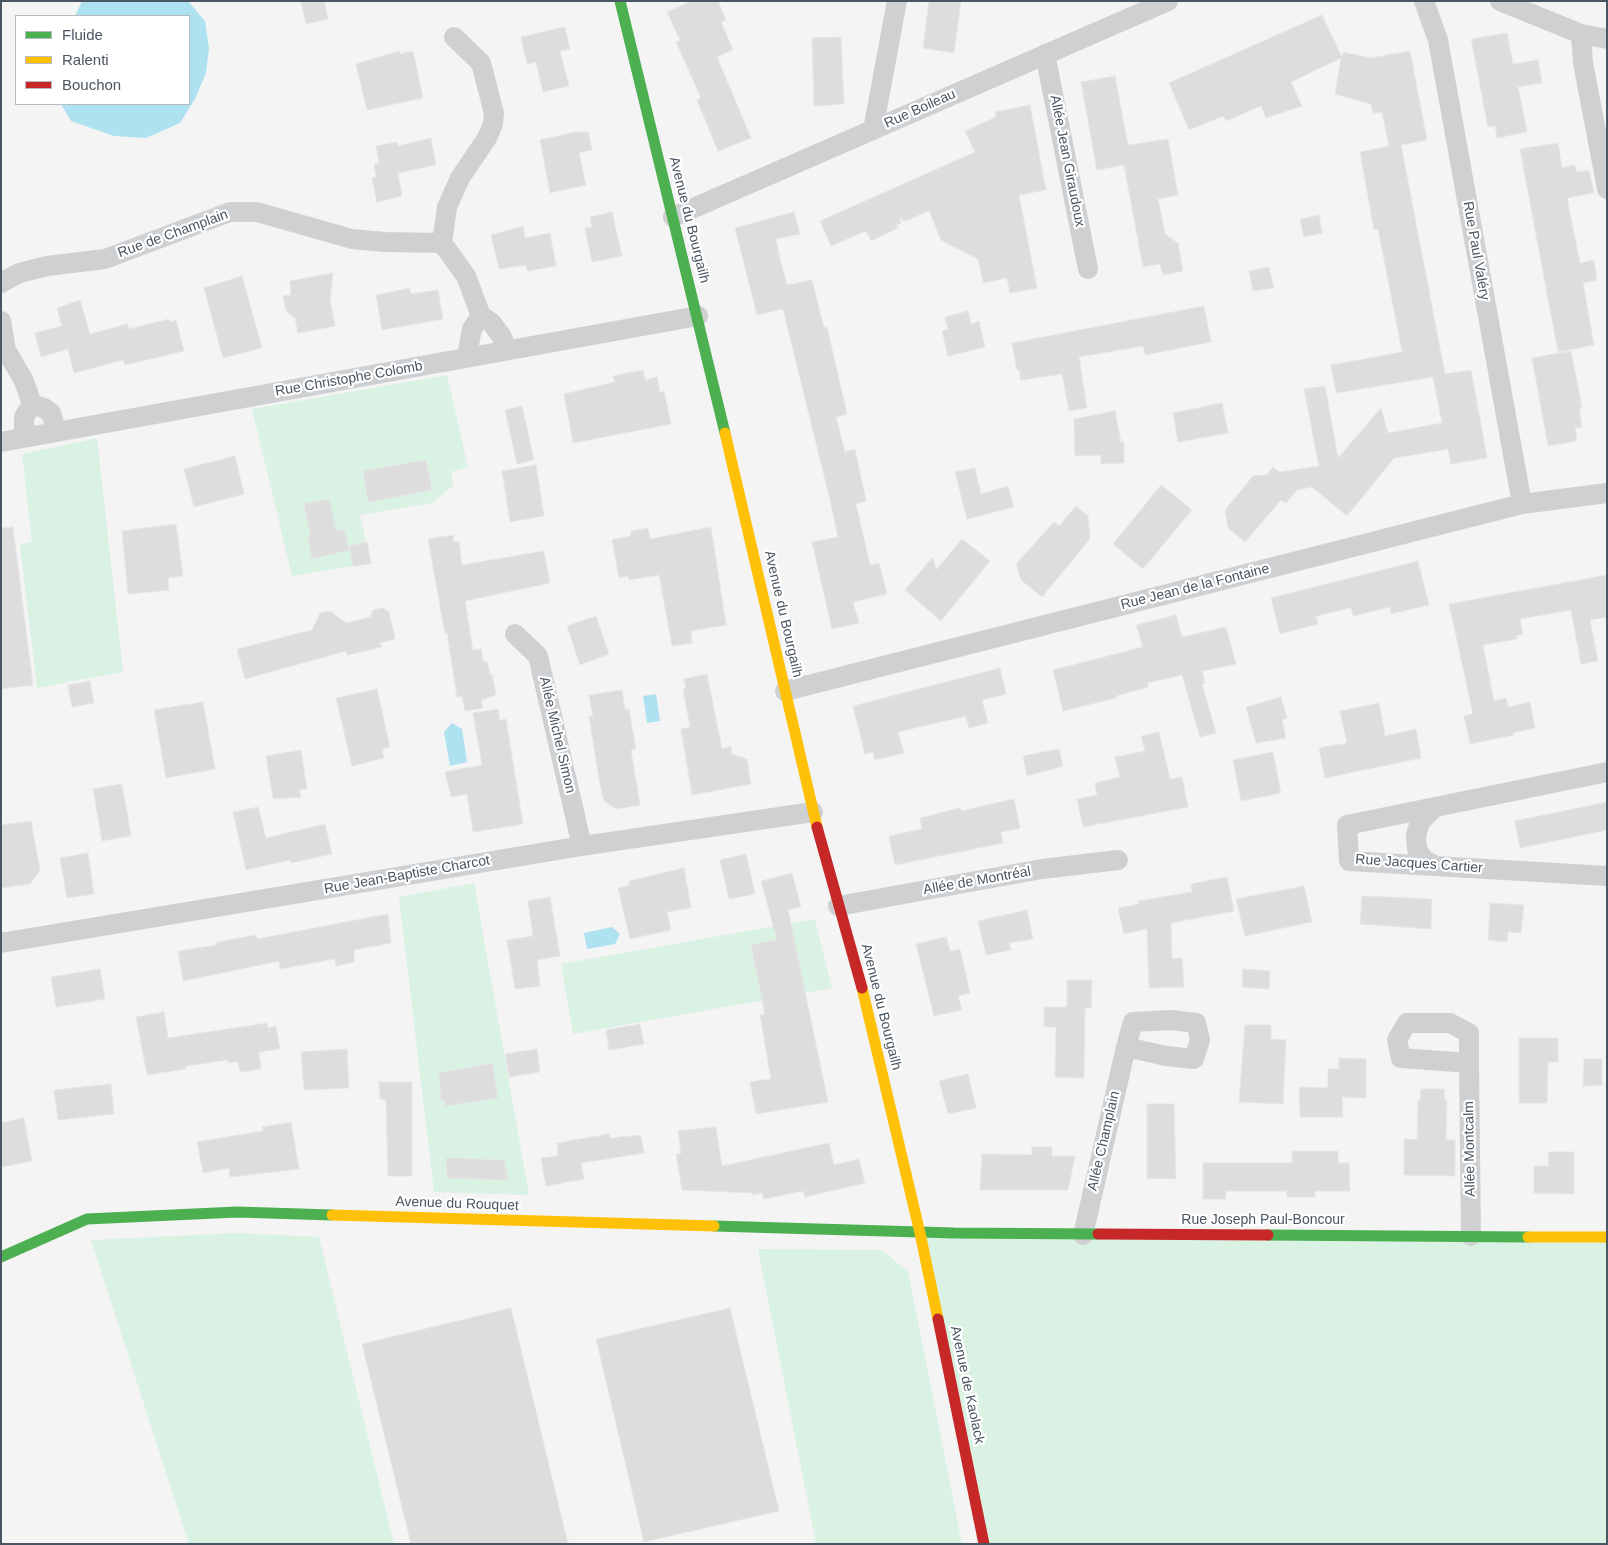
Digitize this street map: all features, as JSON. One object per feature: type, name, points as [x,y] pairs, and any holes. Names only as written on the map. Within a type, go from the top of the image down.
[{"type":"street","name":"Avenue du Bourgailh","points":[[620,1],[698,316],[813,812],[838,906],[852,948],[920,1233]]},
{"type":"street","points":[[873,130],[897,1]]},
{"type":"street","name":"Rue Boileau","points":[[672,217],[1168,1]]},
{"type":"street","name":"Rue Paul Valéry","points":[[1424,1],[1438,40],[1522,504]]},
{"type":"street","points":[[1500,1],[1581,34],[1607,39]]},
{"type":"street","points":[[1581,34],[1583,62],[1607,189]]},
{"type":"street","points":[[454,37],[482,63],[494,113],[493,124],[488,138],[460,178],[448,207],[442,243],[457,260],[466,276],[481,316],[492,322],[502,337],[507,350]]},
{"type":"street","name":"Allée Jean Giraudoux","points":[[1045,54],[1088,269]]},
{"type":"street","name":"Rue de Champlain","points":[[1,283],[19,273],[47,266],[105,259],[230,212],[257,212],[352,239],[385,242],[442,243]]},
{"type":"street","points":[[469,357],[468,350],[472,329],[481,316]]},
{"type":"street","name":"Rue Christophe Colomb","points":[[1,442],[698,316]]},
{"type":"street","points":[[1,321],[6,350],[24,381],[32,404]]},
{"type":"street","points":[[32,404],[44,408],[51,414],[57,432]]},
{"type":"street","points":[[24,438],[24,417],[32,404]]},
{"type":"street","name":"Rue Jean de la Fontaine","points":[[785,691],[1522,504],[1607,493]]},
{"type":"street","name":"Allée Michel Simon","points":[[515,634],[538,656],[582,846]]},
{"type":"street","name":"Rue Jacques Cartier","points":[[1607,772],[1347,824],[1349,860],[1607,876]]},
{"type":"street","points":[[1435,807],[1420,822],[1416,835],[1417,849],[1424,860],[1436,866]]},
{"type":"street","name":"Rue Jean-Baptiste Charcot","points":[[1,943],[582,846],[813,812]]},
{"type":"street","name":"Allée de Montréal","points":[[838,906],[1042,869],[1118,860]]},
{"type":"street","name":"Allée Champlain","points":[[1083,1235],[1126,1047]]},
{"type":"street","name":"Allée Montcalm","points":[[1469,1063],[1471,1236]]},
{"type":"street","name":"Avenue du Rouquet","points":[[1,1257],[87,1219],[237,1212],[920,1233]]},
{"type":"street","name":"Rue Joseph Paul-Boncour","points":[[920,1233],[1607,1237]]},
{"type":"street","name":"Avenue de Kaolack","points":[[920,1233],[984,1544]]},
{"type":"green space","points":[[447,375],[468,467],[451,472],[453,486],[432,503],[360,515],[371,563],[292,576],[252,409]]},
{"type":"green space","points":[[97,438],[123,672],[37,688],[20,545],[32,542],[22,454]]},
{"type":"green space","points":[[474,883],[529,1195],[434,1192],[399,897]]},
{"type":"green space","points":[[815,919],[832,988],[573,1034],[561,964]]},
{"type":"green space","points":[[236,1233],[319,1237],[394,1544],[189,1544],[91,1240]]},
{"type":"green space","points":[[920,1233],[1607,1237],[1607,1544],[984,1544]]},
{"type":"green space","points":[[758,1249],[882,1250],[908,1272],[962,1544],[816,1544]]},
{"type":"water","points":[[82,1],[188,1],[205,21],[209,48],[206,73],[195,99],[180,123],[146,138],[114,136],[71,121],[62,105],[190,105],[190,15],[75,15]]},
{"type":"water","points":[[656,694],[660,721],[647,723],[643,696]]},
{"type":"water","points":[[452,723],[462,729],[467,762],[450,766],[444,732]]},
{"type":"water","points":[[612,927],[620,934],[615,944],[587,949],[584,933]]},
{"type":"building","points":[[301,1],[324,1],[328,19],[306,24]]},
{"type":"building","points":[[692,1],[718,1],[726,20],[721,22],[733,50],[717,57],[751,138],[718,151],[697,100],[701,98],[676,42],[680,40],[667,12]]},
{"type":"building","points":[[929,1],[961,1],[954,53],[923,48]]},
{"type":"building","points":[[1322,15],[1342,57],[1343,52],[1370,58],[1410,51],[1427,140],[1401,145],[1445,374],[1471,370],[1487,458],[1451,464],[1448,449],[1394,458],[1347,516],[1312,487],[1297,490],[1286,503],[1281,500],[1245,542],[1228,528],[1225,510],[1253,476],[1267,475],[1273,467],[1280,472],[1319,466],[1304,389],[1325,386],[1338,458],[1381,408],[1388,433],[1442,423],[1433,377],[1336,393],[1331,365],[1402,352],[1378,229],[1374,230],[1360,152],[1389,146],[1382,112],[1373,113],[1371,104],[1335,94],[1341,58],[1291,82],[1302,106],[1266,118],[1261,106],[1226,121],[1223,116],[1189,130],[1169,83]]},
{"type":"building","points":[[565,27],[570,49],[560,51],[569,86],[543,92],[536,62],[527,64],[521,37]]},
{"type":"building","points":[[1507,33],[1513,64],[1538,60],[1542,83],[1518,87],[1527,132],[1497,138],[1495,126],[1488,127],[1471,39]]},
{"type":"building","points":[[841,37],[844,104],[814,106],[812,38]]},
{"type":"building","points":[[399,51],[400,54],[413,51],[423,98],[367,110],[356,64]]},
{"type":"building","points":[[1115,76],[1128,145],[1168,139],[1178,195],[1158,199],[1165,234],[1178,243],[1183,271],[1163,275],[1160,264],[1143,267],[1124,165],[1097,170],[1081,82]]},
{"type":"building","points":[[1030,105],[1046,190],[1019,195],[1037,288],[1010,293],[1007,278],[983,283],[978,259],[941,240],[929,211],[905,221],[899,218],[901,223],[896,225],[898,228],[871,241],[866,231],[831,246],[820,221],[975,152],[965,131],[996,117],[995,112]]},
{"type":"building","points":[[575,132],[588,132],[592,150],[579,153],[586,185],[550,193],[540,140]]},
{"type":"building","points":[[431,138],[436,165],[398,173],[402,196],[377,202],[372,178],[376,177],[374,164],[379,163],[376,146],[397,142],[398,146]]},
{"type":"building","points":[[1558,143],[1562,168],[1575,165],[1576,172],[1589,170],[1594,193],[1567,198],[1580,263],[1594,260],[1597,280],[1583,283],[1594,345],[1558,352],[1520,149]]},
{"type":"building","points":[[612,212],[622,256],[592,262],[585,228],[592,227],[590,217]]},
{"type":"building","points":[[794,212],[800,234],[776,239],[781,263],[787,285],[812,280],[824,328],[827,327],[847,414],[836,417],[845,452],[855,449],[866,501],[856,504],[870,565],[879,563],[887,594],[853,602],[859,623],[832,629],[812,542],[838,537],[831,504],[783,309],[757,315],[735,228]]},
{"type":"building","points":[[1319,215],[1322,233],[1304,237],[1300,219]]},
{"type":"building","points":[[523,226],[525,238],[550,233],[556,266],[528,271],[525,265],[499,269],[491,235]]},
{"type":"building","points":[[1269,267],[1274,288],[1253,291],[1249,271]]},
{"type":"building","points":[[333,273],[330,299],[335,326],[298,333],[295,318],[286,311],[283,296],[291,295],[290,281]]},
{"type":"building","points":[[242,276],[262,348],[223,358],[204,288]]},
{"type":"building","points":[[410,288],[410,294],[438,290],[443,319],[382,330],[376,295]]},
{"type":"building","points":[[80,300],[90,334],[127,324],[129,329],[169,319],[170,322],[176,320],[184,351],[125,365],[123,360],[74,373],[68,349],[41,357],[35,333],[62,326],[57,308]]},
{"type":"building","points":[[1204,306],[1211,342],[1145,355],[1143,346],[1079,357],[1087,408],[1069,411],[1062,374],[1021,380],[1019,370],[1017,370],[1012,343]]},
{"type":"building","points":[[968,311],[971,324],[979,321],[985,347],[948,356],[942,331],[948,329],[945,317]]},
{"type":"building","points":[[1571,351],[1582,408],[1579,408],[1582,427],[1575,428],[1577,441],[1548,446],[1532,358]]},
{"type":"building","points":[[643,370],[645,380],[657,377],[660,392],[664,391],[671,424],[573,443],[564,394],[615,382],[613,376]]},
{"type":"building","points":[[1222,403],[1228,433],[1178,442],[1173,413]]},
{"type":"building","points":[[522,406],[534,460],[517,464],[505,410]]},
{"type":"building","points":[[1115,411],[1121,442],[1124,442],[1124,463],[1101,464],[1101,455],[1075,456],[1074,419]]},
{"type":"building","points":[[235,456],[244,494],[194,507],[184,469]]},
{"type":"building","points":[[426,460],[432,490],[368,502],[363,471]]},
{"type":"building","points":[[536,465],[544,516],[510,522],[502,471]]},
{"type":"building","points":[[975,468],[981,494],[1008,486],[1014,507],[967,519],[955,472]]},
{"type":"building","points":[[1161,485],[1192,510],[1143,569],[1113,544]]},
{"type":"building","points":[[329,499],[336,531],[344,529],[349,550],[312,559],[308,537],[311,537],[304,504]]},
{"type":"building","points":[[1076,506],[1088,516],[1090,539],[1042,597],[1021,580],[1016,564],[1054,522],[1059,526]]},
{"type":"building","points":[[176,524],[183,576],[168,578],[169,590],[128,594],[122,531]]},
{"type":"building","points":[[13,527],[33,685],[1,689],[1,528]]},
{"type":"building","points":[[711,527],[726,625],[691,631],[692,643],[672,646],[659,575],[629,580],[628,576],[619,578],[612,540],[631,536],[631,531],[648,528],[650,539]]},
{"type":"building","points":[[453,535],[454,542],[459,542],[462,565],[544,551],[550,583],[465,601],[473,650],[481,649],[484,663],[487,661],[490,675],[492,674],[496,695],[481,700],[483,708],[465,711],[462,696],[457,697],[447,633],[445,634],[428,539]]},
{"type":"building","points":[[962,539],[990,561],[941,621],[905,590],[933,557],[936,570]]},
{"type":"building","points":[[367,542],[371,564],[353,566],[349,546]]},
{"type":"building","points":[[1418,561],[1429,605],[1391,614],[1390,607],[1353,616],[1351,608],[1316,616],[1318,624],[1280,634],[1271,598]]},
{"type":"building","points":[[1607,575],[1607,617],[1590,620],[1598,661],[1581,664],[1571,610],[1520,619],[1523,635],[1517,635],[1517,639],[1483,645],[1494,701],[1506,698],[1508,707],[1530,702],[1535,728],[1513,733],[1514,735],[1470,744],[1464,716],[1473,714],[1449,604]]},
{"type":"building","points":[[383,608],[389,612],[395,639],[380,643],[382,647],[347,655],[346,651],[245,679],[237,649],[312,630],[320,613],[330,611],[346,623],[370,617],[373,610]]},
{"type":"building","points":[[1176,615],[1182,637],[1226,627],[1236,664],[1202,671],[1205,683],[1202,684],[1216,733],[1200,737],[1182,675],[1147,683],[1148,687],[1116,696],[1116,698],[1063,711],[1053,670],[1143,647],[1136,625]]},
{"type":"building","points":[[596,616],[609,654],[580,665],[567,626]]},
{"type":"building","points":[[1000,668],[1006,694],[982,700],[988,723],[969,728],[966,716],[898,732],[904,753],[875,760],[873,752],[865,754],[853,706]]},
{"type":"building","points":[[707,674],[722,749],[731,747],[732,754],[747,759],[751,784],[692,795],[681,729],[690,727],[683,689],[686,688],[684,679]]},
{"type":"building","points":[[90,681],[94,703],[72,707],[68,685]]},
{"type":"building","points":[[377,689],[390,747],[382,749],[384,758],[352,766],[336,698]]},
{"type":"building","points":[[622,690],[625,709],[629,709],[636,749],[631,750],[640,805],[616,809],[604,801],[600,785],[589,717],[593,716],[589,695]]},
{"type":"building","points":[[1281,697],[1287,718],[1282,720],[1286,738],[1256,743],[1246,707]]},
{"type":"building","points":[[203,702],[215,769],[166,778],[154,710]]},
{"type":"building","points":[[1379,703],[1385,736],[1416,729],[1421,758],[1325,778],[1319,748],[1347,743],[1340,711]]},
{"type":"building","points":[[498,709],[500,720],[506,719],[523,824],[473,832],[467,794],[451,797],[445,772],[482,765],[473,713]]},
{"type":"building","points":[[1159,732],[1170,779],[1182,777],[1188,807],[1083,827],[1077,799],[1097,795],[1095,783],[1120,777],[1115,757],[1145,751],[1141,736]]},
{"type":"building","points":[[1059,749],[1063,766],[1027,776],[1023,756]]},
{"type":"building","points":[[301,750],[307,789],[299,790],[301,797],[273,799],[266,756]]},
{"type":"building","points":[[1273,752],[1281,793],[1241,801],[1233,760]]},
{"type":"building","points":[[122,784],[131,836],[102,841],[93,789]]},
{"type":"building","points":[[1014,799],[1020,828],[1001,832],[1003,843],[895,865],[889,836],[922,829],[920,818],[960,808],[961,811]]},
{"type":"building","points":[[1607,802],[1607,830],[1520,848],[1515,821]]},
{"type":"building","points":[[258,807],[266,838],[325,824],[332,854],[291,863],[290,860],[246,870],[233,812]]},
{"type":"building","points":[[31,821],[40,870],[30,884],[1,888],[1,825]]},
{"type":"building","points":[[88,853],[94,894],[67,898],[60,858]]},
{"type":"building","points":[[746,854],[755,894],[729,899],[720,860]]},
{"type":"building","points":[[684,868],[691,908],[667,912],[671,930],[630,939],[618,888],[630,885],[629,881]]},
{"type":"building","points":[[792,873],[801,907],[788,910],[828,1102],[756,1114],[750,1082],[771,1079],[760,1015],[765,1014],[751,945],[777,940],[761,881]]},
{"type":"building","points":[[1227,877],[1234,911],[1171,923],[1172,959],[1182,958],[1184,987],[1149,988],[1147,929],[1124,934],[1118,908],[1139,904],[1138,901],[1192,892],[1191,884]]},
{"type":"building","points":[[1304,886],[1312,922],[1245,936],[1236,899]]},
{"type":"building","points":[[1362,896],[1432,899],[1431,929],[1360,924]]},
{"type":"building","points":[[550,897],[560,956],[537,960],[540,986],[515,989],[507,940],[533,936],[528,901]]},
{"type":"building","points":[[1490,903],[1524,905],[1521,933],[1508,932],[1507,942],[1488,940]]},
{"type":"building","points":[[1027,910],[1033,939],[1009,943],[1011,950],[986,955],[978,921]]},
{"type":"building","points":[[388,914],[391,943],[354,950],[354,962],[336,966],[335,959],[280,969],[279,961],[183,981],[178,951],[217,945],[217,942],[256,935],[257,939]]},
{"type":"building","points":[[946,937],[950,951],[960,949],[970,993],[958,996],[962,1010],[934,1016],[916,944]]},
{"type":"building","points":[[100,969],[105,999],[56,1007],[51,977]]},
{"type":"building","points":[[1243,969],[1270,971],[1269,989],[1242,987]]},
{"type":"building","points":[[1067,980],[1092,980],[1091,1008],[1085,1008],[1084,1078],[1055,1077],[1056,1027],[1044,1027],[1044,1007],[1067,1007]]},
{"type":"building","points":[[164,1012],[168,1038],[267,1023],[268,1028],[276,1026],[280,1049],[259,1052],[261,1069],[240,1072],[238,1062],[228,1063],[227,1060],[186,1066],[186,1069],[147,1075],[136,1017]]},
{"type":"building","points":[[640,1024],[644,1044],[609,1050],[606,1030]]},
{"type":"building","points":[[1245,1025],[1271,1025],[1271,1039],[1286,1040],[1283,1104],[1239,1102]]},
{"type":"building","points":[[1519,1038],[1558,1038],[1558,1062],[1548,1062],[1547,1103],[1519,1103]]},
{"type":"building","points":[[347,1049],[349,1088],[304,1090],[301,1052]]},
{"type":"building","points":[[537,1049],[540,1072],[509,1077],[505,1054]]},
{"type":"building","points":[[1339,1058],[1366,1059],[1366,1098],[1342,1097],[1343,1117],[1300,1117],[1299,1087],[1328,1088],[1328,1069],[1339,1069]]},
{"type":"building","points":[[1584,1059],[1602,1059],[1602,1085],[1583,1086]]},
{"type":"building","points":[[492,1063],[498,1098],[446,1106],[444,1100],[441,1100],[439,1073]]},
{"type":"building","points":[[968,1074],[976,1108],[948,1114],[939,1081]]},
{"type":"building","points":[[379,1082],[412,1082],[412,1176],[388,1176],[386,1100],[380,1099]]},
{"type":"building","points":[[111,1084],[114,1114],[58,1120],[54,1090]]},
{"type":"building","points":[[1421,1089],[1444,1089],[1445,1101],[1447,1101],[1446,1140],[1455,1140],[1455,1176],[1404,1175],[1404,1139],[1417,1140],[1418,1101],[1420,1101]]},
{"type":"building","points":[[1147,1104],[1174,1104],[1176,1179],[1147,1178]]},
{"type":"building","points":[[24,1118],[32,1161],[1,1167],[1,1123]]},
{"type":"building","points":[[291,1122],[299,1169],[230,1177],[229,1168],[203,1173],[197,1142],[263,1131],[262,1127]]},
{"type":"building","points":[[716,1127],[722,1166],[829,1143],[834,1165],[859,1159],[865,1183],[805,1197],[803,1191],[764,1199],[762,1193],[753,1195],[752,1193],[682,1190],[676,1154],[681,1154],[678,1131]]},
{"type":"building","points":[[609,1134],[610,1138],[641,1135],[644,1153],[581,1163],[584,1179],[546,1186],[541,1158],[558,1156],[557,1143]]},
{"type":"building","points":[[1032,1147],[1052,1147],[1052,1156],[1075,1156],[1068,1190],[980,1190],[982,1154],[1032,1155]]},
{"type":"building","points":[[1292,1151],[1338,1151],[1338,1163],[1349,1163],[1350,1191],[1315,1191],[1315,1197],[1287,1197],[1287,1191],[1226,1191],[1226,1199],[1203,1199],[1203,1163],[1292,1163]]},
{"type":"building","points":[[1548,1152],[1574,1152],[1574,1194],[1534,1193],[1534,1166],[1549,1166]]},
{"type":"building","points":[[446,1158],[504,1160],[508,1180],[447,1178]]},
{"type":"building","points":[[511,1308],[568,1544],[411,1544],[362,1344]]},
{"type":"building","points":[[730,1308],[779,1511],[644,1542],[596,1339]]},
{"type":"traffic: fast","points":[[620,1],[725,433]]},
{"type":"traffic: fast","points":[[1,1257],[87,1219],[237,1212],[332,1215]]},
{"type":"traffic: fast","points":[[714,1226],[954,1233],[1098,1234]]},
{"type":"traffic: fast","points":[[1268,1235],[1528,1237]]},
{"type":"traffic: slow","points":[[725,433],[817,827]]},
{"type":"traffic: slow","points":[[862,988],[920,1233],[938,1319]]},
{"type":"traffic: slow","points":[[332,1215],[714,1226]]},
{"type":"traffic: slow","points":[[1528,1237],[1607,1237]]},
{"type":"traffic: jam","points":[[817,827],[862,988]]},
{"type":"traffic: jam","points":[[1098,1234],[1268,1235]]},
{"type":"traffic: jam","points":[[938,1319],[984,1544]]}]
